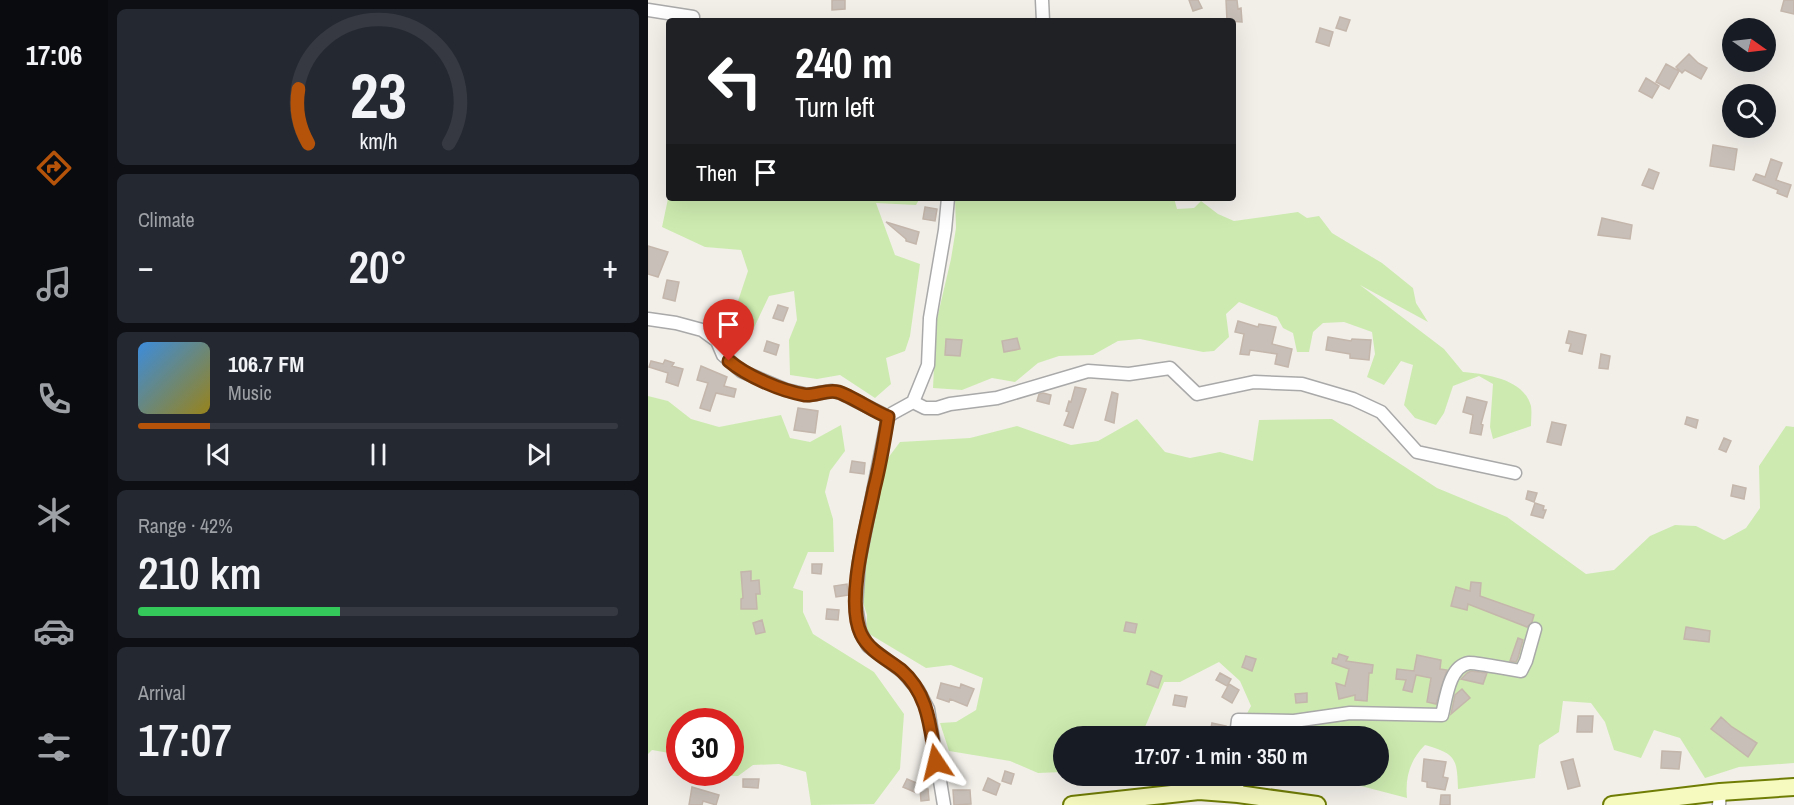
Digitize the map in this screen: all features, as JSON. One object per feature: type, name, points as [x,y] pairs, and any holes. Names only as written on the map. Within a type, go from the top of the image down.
[{"type":"street","points":[[1042,0],[1043,18]]},
{"type":"street","points":[[648,10],[693,17]]},
{"type":"street","points":[[944,805],[928,709],[918,690],[903,672],[868,646],[860,631],[857,615],[859,562],[888,417],[913,402],[928,365],[930,318],[948,201]]},
{"type":"street","points":[[648,319],[676,322],[702,330],[717,341],[723,355],[741,371],[786,390],[808,395],[832,391],[841,393],[888,417]]},
{"type":"street","points":[[913,402],[925,408],[937,408],[950,404],[997,398],[1088,371],[1128,374],[1170,368],[1197,394],[1254,382],[1302,384],[1353,399],[1381,412],[1417,452],[1515,473]]},
{"type":"street","points":[[1237,726],[1238,720],[1294,721],[1350,712],[1442,715],[1456,670],[1469,663],[1521,671],[1535,629]]},
{"type":"street","points":[[1237,786],[1238,794]]},
{"type":"street","points":[[1612,805],[1719,798],[1794,787]]},
{"type":"street","points":[[1072,805],[1199,791],[1317,805]]},
{"type":"green space","points":[[668,201],[918,201],[916,205],[876,203],[895,255],[920,264],[910,336],[905,351],[886,358],[891,384],[875,398],[840,375],[817,379],[790,375],[789,340],[797,320],[794,291],[769,296],[751,334],[745,336],[730,325],[748,271],[741,250],[705,247],[662,227]]},
{"type":"green space","points":[[955,201],[1175,201],[1177,209],[1194,208],[1201,201],[1218,214],[1234,221],[1298,212],[1307,218],[1319,216],[1332,233],[1382,263],[1413,288],[1416,303],[1428,322],[1360,285],[1444,349],[1463,372],[1503,380],[1521,390],[1531,406],[1531,426],[1493,439],[1490,427],[1493,384],[1479,376],[1453,386],[1444,413],[1436,425],[1415,418],[1404,405],[1413,365],[1401,361],[1384,385],[1367,377],[1375,354],[1372,332],[1344,322],[1323,323],[1313,332],[1309,352],[1297,352],[1293,333],[1283,328],[1277,317],[1239,302],[1226,314],[1229,337],[1214,351],[1203,352],[1140,339],[1118,341],[1093,355],[1059,356],[1038,363],[1015,382],[992,378],[962,390],[933,388],[936,323],[956,228]]},
{"type":"green space","points":[[648,396],[668,401],[691,419],[719,427],[781,415],[790,438],[810,442],[841,425],[845,451],[830,471],[825,492],[833,519],[834,552],[808,552],[793,588],[803,591],[803,612],[813,634],[874,672],[904,714],[900,769],[874,804],[811,805],[806,772],[779,764],[753,765],[744,772],[744,708],[666,708],[666,752],[652,750],[648,754]]},
{"type":"green space","points":[[1137,419],[1165,452],[1190,458],[1220,452],[1253,461],[1259,420],[1332,419],[1437,488],[1507,517],[1586,574],[1614,570],[1650,536],[1675,525],[1696,526],[1724,540],[1746,528],[1760,508],[1759,466],[1786,426],[1794,427],[1794,763],[1739,767],[1705,778],[1680,738],[1654,730],[1641,758],[1614,750],[1605,722],[1591,703],[1563,701],[1559,732],[1539,745],[1535,778],[1458,789],[1457,770],[1453,759],[1443,751],[1425,745],[1410,769],[1407,798],[1361,786],[1389,786],[1389,726],[1240,726],[1251,706],[1240,681],[1219,662],[1180,682],[1164,682],[1145,726],[1053,726],[1053,772],[1038,773],[1010,761],[949,751],[940,723],[956,722],[976,710],[983,678],[951,665],[926,668],[866,632],[867,615],[858,587],[879,470],[900,442],[970,438],[1017,426],[1071,445],[1098,441]]},
{"type":"building","points":[[832,0],[845,0],[845,9],[832,10]]},
{"type":"building","points":[[1189,0],[1198,0],[1202,8],[1193,11]]},
{"type":"building","points":[[1226,0],[1237,0],[1238,9],[1241,8],[1242,22],[1236,22],[1236,18],[1227,18]]},
{"type":"building","points":[[1784,0],[1794,0],[1794,14],[1781,11]]},
{"type":"building","points":[[1340,17],[1350,20],[1346,31],[1336,28]]},
{"type":"building","points":[[1320,28],[1333,32],[1329,46],[1316,42]]},
{"type":"building","points":[[1689,54],[1707,68],[1701,79],[1685,70],[1682,73],[1676,67]]},
{"type":"building","points":[[1666,64],[1679,71],[1669,89],[1656,82]]},
{"type":"building","points":[[1646,78],[1659,86],[1652,98],[1639,91]]},
{"type":"building","points":[[1713,145],[1737,149],[1734,170],[1710,166]]},
{"type":"building","points":[[1771,159],[1782,163],[1776,180],[1791,185],[1787,197],[1777,193],[1778,190],[1753,180],[1756,174],[1765,177]]},
{"type":"building","points":[[1649,169],[1659,173],[1653,189],[1642,185]]},
{"type":"building","points":[[925,207],[937,209],[935,221],[923,219]]},
{"type":"building","points":[[1602,218],[1632,225],[1630,239],[1598,235]]},
{"type":"building","points":[[886,222],[919,232],[916,244],[906,241]]},
{"type":"building","points":[[648,246],[668,252],[658,277],[648,274]]},
{"type":"building","points":[[667,280],[679,282],[675,301],[663,298]]},
{"type":"building","points":[[778,305],[788,308],[783,321],[773,318]]},
{"type":"building","points":[[1238,321],[1258,327],[1259,324],[1276,327],[1272,344],[1292,349],[1288,367],[1275,364],[1277,354],[1250,350],[1249,355],[1240,354],[1244,334],[1235,332]]},
{"type":"building","points":[[1569,331],[1586,335],[1582,354],[1569,351],[1571,344],[1566,343]]},
{"type":"building","points":[[1328,337],[1351,341],[1352,339],[1371,340],[1369,360],[1350,358],[1350,354],[1326,350]]},
{"type":"building","points":[[1017,338],[1020,349],[1004,352],[1002,341]]},
{"type":"building","points":[[946,339],[962,340],[960,356],[945,355]]},
{"type":"building","points":[[767,341],[779,345],[776,355],[764,351]]},
{"type":"building","points":[[1601,354],[1610,356],[1608,369],[1599,368]]},
{"type":"building","points":[[665,360],[674,363],[672,366],[683,369],[678,386],[666,382],[668,373],[649,367],[651,361],[663,364]]},
{"type":"building","points":[[701,366],[727,377],[724,386],[736,389],[734,397],[716,393],[710,411],[700,408],[708,383],[697,380]]},
{"type":"building","points":[[1075,387],[1086,389],[1073,428],[1064,425],[1069,412],[1066,411]]},
{"type":"building","points":[[1112,392],[1118,394],[1114,423],[1105,420]]},
{"type":"building","points":[[1039,394],[1051,395],[1049,404],[1037,401]]},
{"type":"building","points":[[1467,397],[1487,402],[1481,424],[1483,425],[1481,435],[1470,433],[1473,415],[1463,412]]},
{"type":"building","points":[[798,408],[818,411],[815,433],[794,430]]},
{"type":"building","points":[[1687,417],[1698,420],[1696,428],[1685,424]]},
{"type":"building","points":[[1552,422],[1566,425],[1561,445],[1547,442]]},
{"type":"building","points":[[1724,438],[1731,441],[1726,452],[1719,449]]},
{"type":"building","points":[[852,461],[865,463],[864,474],[850,472]]},
{"type":"building","points":[[1733,485],[1746,488],[1744,499],[1731,496]]},
{"type":"building","points":[[1528,491],[1537,493],[1534,502],[1526,499]]},
{"type":"building","points":[[1535,503],[1544,506],[1543,510],[1546,510],[1543,518],[1531,515]]},
{"type":"building","points":[[812,564],[822,564],[821,574],[812,573]]},
{"type":"building","points":[[751,571],[751,581],[759,580],[760,594],[756,594],[757,609],[741,609],[743,598],[741,572]]},
{"type":"building","points":[[1471,582],[1481,583],[1480,596],[1534,615],[1532,622],[1527,627],[1468,604],[1467,610],[1451,606],[1456,587],[1470,591]]},
{"type":"building","points":[[847,584],[848,595],[836,597],[834,586]]},
{"type":"building","points":[[827,609],[839,610],[838,620],[826,619]]},
{"type":"building","points":[[762,620],[765,632],[756,634],[753,623]]},
{"type":"building","points":[[1126,622],[1137,624],[1135,633],[1124,631]]},
{"type":"building","points":[[1686,627],[1710,631],[1709,642],[1684,639]]},
{"type":"building","points":[[1518,638],[1523,640],[1518,658],[1516,662],[1510,661]]},
{"type":"building","points":[[1339,654],[1348,657],[1346,661],[1373,665],[1372,673],[1369,673],[1367,701],[1355,700],[1355,695],[1339,699],[1336,683],[1345,686],[1349,669],[1332,663],[1333,658],[1337,659]]},
{"type":"building","points":[[1417,655],[1441,660],[1440,669],[1447,670],[1436,704],[1427,702],[1431,678],[1416,675],[1412,692],[1403,690],[1406,680],[1396,679],[1397,669],[1414,671]]},
{"type":"building","points":[[1246,656],[1256,659],[1252,671],[1242,667]]},
{"type":"building","points":[[1151,671],[1162,676],[1158,688],[1147,684]]},
{"type":"building","points":[[1471,671],[1487,673],[1483,684],[1461,679]]},
{"type":"building","points":[[1220,673],[1231,679],[1227,686],[1216,680]]},
{"type":"building","points":[[941,683],[960,688],[961,684],[974,689],[967,706],[950,699],[949,702],[937,698]]},
{"type":"building","points":[[1229,684],[1239,690],[1232,703],[1222,697]]},
{"type":"building","points":[[1462,689],[1470,698],[1451,714],[1455,695]]},
{"type":"building","points":[[1307,693],[1307,702],[1296,703],[1295,694]]},
{"type":"building","points":[[1175,695],[1187,697],[1185,707],[1173,705]]},
{"type":"building","points":[[1578,716],[1593,716],[1592,732],[1577,732]]},
{"type":"building","points":[[1721,717],[1757,743],[1748,757],[1711,729]]},
{"type":"building","points":[[1662,751],[1681,752],[1679,769],[1661,768]]},
{"type":"building","points":[[1424,759],[1446,762],[1443,777],[1448,778],[1445,790],[1427,787],[1427,782],[1422,781]]},
{"type":"building","points":[[1573,759],[1580,786],[1568,789],[1561,762]]},
{"type":"building","points":[[1005,771],[1014,774],[1011,784],[1002,781]]},
{"type":"building","points":[[988,778],[1000,784],[996,795],[983,790]]},
{"type":"building","points":[[744,779],[759,779],[758,788],[743,787]]},
{"type":"building","points":[[907,779],[921,785],[917,793],[903,787]]},
{"type":"building","points":[[692,787],[719,795],[716,805],[703,801],[702,805],[689,805]]},
{"type":"building","points":[[920,789],[928,789],[929,800],[921,801]]},
{"type":"building","points":[[953,790],[970,790],[971,804],[954,805]]},
{"type":"building","points":[[1441,795],[1450,795],[1450,805],[1440,805]]},
{"type":"route","points":[[729,361],[741,371],[786,390],[808,395],[832,391],[841,393],[872,411],[888,417],[859,562],[856,606],[860,631],[868,646],[903,672],[918,690],[928,709],[936,762]]}]
